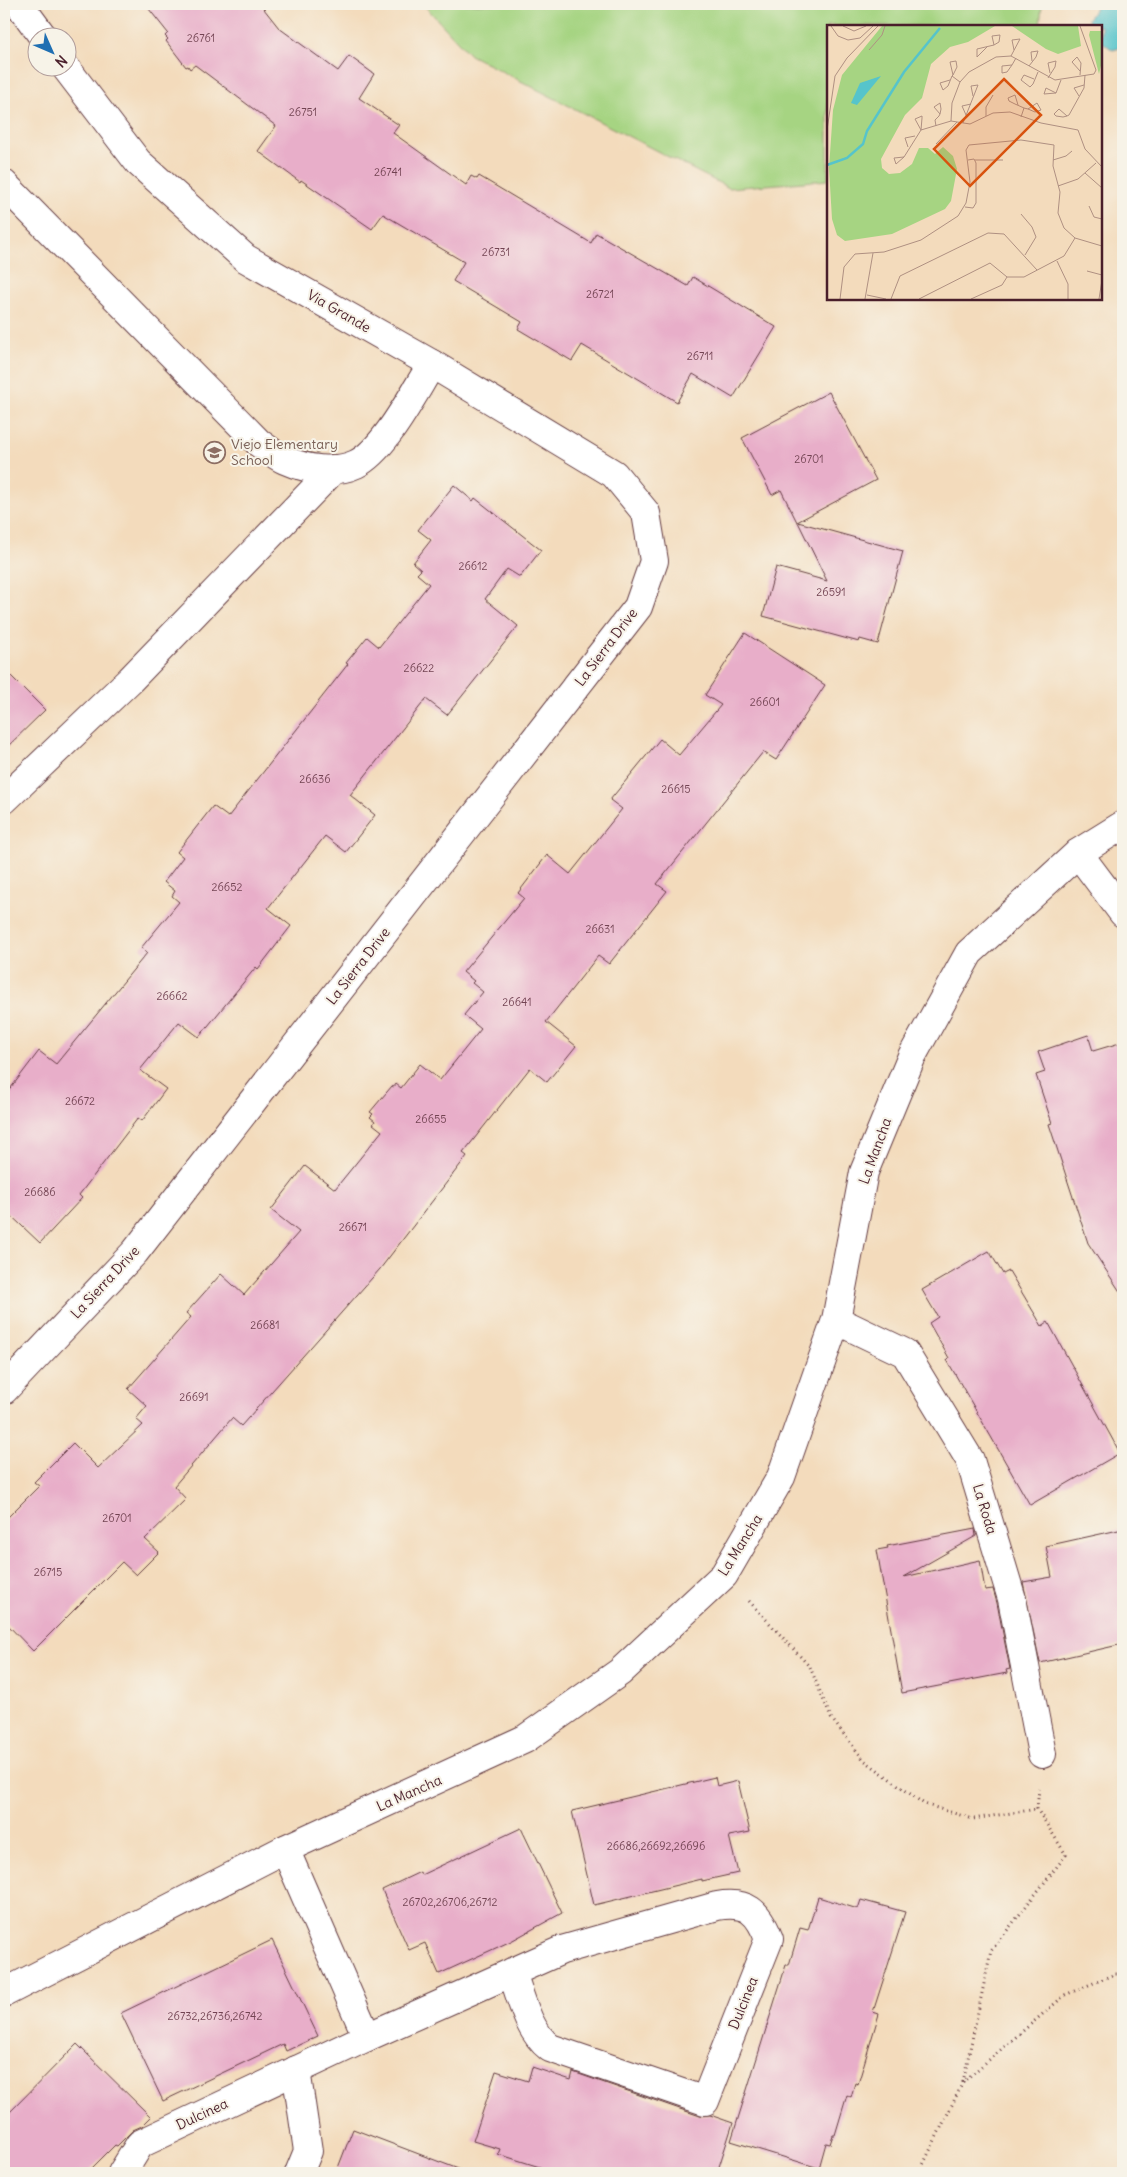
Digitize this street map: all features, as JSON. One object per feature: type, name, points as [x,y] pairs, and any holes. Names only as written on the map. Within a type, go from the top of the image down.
[{"type":"street","points":[[19,4],[37,28]]},
{"type":"street","name":"Via Grande","points":[[74,78],[138,162],[246,258],[432,364],[614,474],[646,513]]},
{"type":"street","points":[[4,184],[259,443],[284,460],[311,467],[334,469],[356,464],[372,452],[388,434],[432,364]]},
{"type":"street","points":[[4,800],[130,680],[334,469]]},
{"type":"street","name":"La Sierra Drive","points":[[4,1390],[135,1252],[638,607],[654,562],[646,513]]},
{"type":"street","name":"La Mancha","points":[[4,1993],[285,1849],[525,1740],[620,1672],[724,1575],[781,1477],[836,1320],[864,1172],[912,1056],[968,952],[1078,853],[1123,825]]},
{"type":"street","points":[[1078,853],[1123,913]]},
{"type":"street","name":"La Roda","points":[[836,1320],[905,1353],[970,1460],[1012,1599],[1042,1754]]},
{"type":"street","points":[[285,1849],[367,2036]]},
{"type":"street","name":"Dulcinea","points":[[122,2173],[140,2144],[367,2036],[512,1972],[562,1950],[731,1904],[747,1906],[764,1926],[769,1939],[705,2101],[550,2048],[540,2041],[531,2024],[512,1972]]},
{"type":"street","points":[[296,2070],[308,2151],[299,2173]]},
{"type":"path","points":[[724,1575],[810,1667],[831,1718],[864,1760],[924,1804],[973,1819],[1037,1808]]},
{"type":"path","points":[[919,2173],[963,2082],[991,1951],[1066,1855],[1037,1808],[1042,1754]]},
{"type":"path","points":[[963,2082],[1065,1995],[1115,1974],[1123,1974]]},
{"type":"green space","points":[[423,4],[1042,4],[1040,25],[827,25],[827,180],[729,188],[470,55]]},
{"type":"water","points":[[1099,4],[1123,4],[1123,47],[1113,50],[1102,42],[1102,25],[1090,25],[1088,19]]},
{"type":"building","points":[[145,4],[260,4],[279,28],[338,71],[349,56],[374,74],[359,98],[399,125],[393,133],[466,185],[471,176],[477,179],[479,176],[591,243],[596,233],[688,286],[693,277],[776,327],[733,398],[693,374],[677,402],[582,345],[572,361],[518,329],[522,322],[453,281],[464,262],[383,214],[372,229],[301,180],[300,182],[258,151],[276,126],[195,65],[190,69],[188,66],[186,67],[166,41],[168,39],[165,36],[168,33]]},
{"type":"building","points":[[829,392],[876,480],[797,522],[781,490],[772,495],[742,438]]},
{"type":"building","points":[[454,485],[473,501],[475,498],[541,550],[520,577],[507,569],[485,599],[518,626],[447,715],[426,699],[350,795],[375,815],[346,852],[325,836],[268,908],[291,926],[258,969],[256,967],[199,1037],[179,1022],[140,1070],[166,1089],[142,1121],[138,1118],[79,1195],[82,1198],[40,1243],[4,1209],[4,1097],[39,1051],[56,1064],[147,953],[141,948],[179,902],[172,896],[175,891],[164,882],[183,857],[177,852],[213,806],[228,817],[367,637],[379,647],[429,584],[417,574],[421,570],[413,563],[431,540],[418,530]]},
{"type":"building","points":[[798,522],[903,551],[878,644],[860,639],[859,642],[763,616],[776,567],[827,581]]},
{"type":"building","points":[[745,633],[825,685],[776,760],[763,752],[657,884],[667,891],[609,964],[598,956],[546,1022],[576,1046],[547,1082],[530,1068],[463,1153],[467,1156],[380,1269],[241,1426],[232,1418],[174,1486],[186,1499],[145,1539],[159,1552],[136,1575],[122,1562],[33,1651],[4,1621],[4,1521],[39,1486],[34,1482],[73,1443],[98,1468],[143,1425],[136,1419],[147,1406],[128,1389],[191,1317],[186,1313],[221,1274],[244,1295],[299,1232],[271,1210],[305,1166],[335,1189],[382,1131],[373,1124],[375,1121],[370,1117],[373,1114],[370,1112],[392,1086],[394,1087],[396,1084],[401,1088],[420,1064],[440,1080],[481,1029],[464,1015],[483,992],[463,972],[524,898],[518,893],[547,855],[570,874],[622,809],[610,800],[660,739],[679,755],[721,705],[705,695]]},
{"type":"building","points":[[4,669],[45,710],[4,750]]},
{"type":"building","points":[[1088,1035],[1093,1051],[1123,1042],[1123,1296],[1088,1243],[1049,1124],[1052,1123],[1036,1075],[1045,1072],[1038,1052]]},
{"type":"building","points":[[989,1251],[1003,1274],[1009,1271],[1042,1326],[1048,1322],[1120,1453],[1030,1505],[947,1360],[949,1358],[929,1323],[938,1317],[922,1290]]},
{"type":"building","points":[[975,1529],[976,1536],[904,1577],[980,1560],[985,1590],[993,1589],[997,1603],[1010,1669],[1006,1670],[1007,1673],[902,1693],[877,1550],[888,1548],[887,1546]]},
{"type":"building","points":[[1123,1529],[1123,1644],[1040,1663],[1023,1582],[1052,1577],[1046,1546]]},
{"type":"building","points":[[715,1777],[717,1786],[738,1781],[750,1832],[729,1836],[738,1873],[702,1881],[702,1879],[594,1905],[572,1811]]},
{"type":"building","points":[[521,1828],[562,1913],[511,1941],[439,1974],[425,1943],[409,1950],[382,1890],[420,1872],[421,1875]]},
{"type":"building","points":[[818,1897],[858,1909],[861,1900],[905,1912],[873,2012],[879,2014],[858,2084],[855,2083],[851,2097],[847,2095],[835,2135],[833,2135],[830,2144],[826,2143],[819,2168],[731,2141],[786,1965],[789,1965],[800,1928],[808,1930]]},
{"type":"building","points":[[272,1940],[318,2036],[286,2051],[283,2044],[163,2101],[121,2013]]},
{"type":"building","points":[[77,2044],[151,2117],[142,2126],[133,2130],[117,2146],[115,2145],[87,2173],[4,2173],[4,2118]]},
{"type":"building","points":[[532,2067],[571,2080],[573,2072],[700,2116],[710,2115],[733,2123],[717,2173],[559,2173],[498,2154],[500,2149],[473,2141],[496,2071],[528,2081]]},
{"type":"building","points":[[353,2129],[461,2170],[460,2173],[336,2173]]},
{"type":"place","name":"Viejo Elementary School","points":[[215,452]]}]
